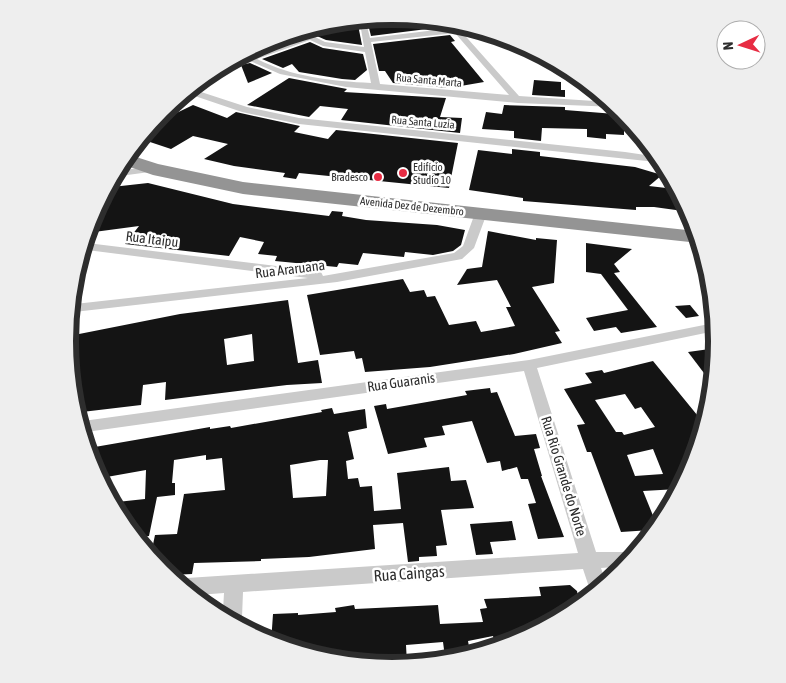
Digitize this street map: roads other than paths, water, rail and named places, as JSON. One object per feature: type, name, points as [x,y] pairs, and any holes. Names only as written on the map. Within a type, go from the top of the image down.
[{"type":"highway","name":"Avenida Dez de Dezembro","points":[[143,148],[184,163],[239,175],[687,224]]},
{"type":"highway","name":"Avenida Dez de Dezembro","points":[[133,162],[153,170],[243,188],[692,236]]},
{"type":"street","points":[[365,27],[369,40],[376,86]]},
{"type":"street","points":[[369,40],[452,31]]},
{"type":"street","points":[[457,32],[518,100]]},
{"type":"street","points":[[308,37],[323,44],[370,50]]},
{"type":"street","name":"Rua Santa Marta","points":[[250,59],[263,66],[289,73],[376,86],[518,100],[602,104]]},
{"type":"street","name":"Rua Santa Luzia","points":[[196,94],[231,107],[324,125],[598,151],[651,158]]},
{"type":"street","points":[[126,173],[153,170]]},
{"type":"street","name":"Rua Araruana","points":[[78,308],[338,278],[458,256],[468,248],[481,213]]},
{"type":"street","name":"Rua Itaipu","points":[[91,247],[338,278]]},
{"type":"street","name":"Rua Itaipu","points":[[214,262],[282,284]]},
{"type":"street","name":"Rua Guaranis","points":[[88,426],[530,365],[709,328]]},
{"type":"street","name":"Rua Rio Grande do Norte","points":[[530,365],[597,584]]},
{"type":"street","name":"Rua Caingas","points":[[193,587],[623,559]]},
{"type":"street","points":[[232,614],[234,584]]},
{"type":"place","name":"Edifício Studio 10","points":[[403,173]]},
{"type":"place","name":"Bradesco","points":[[378,177]]}]
